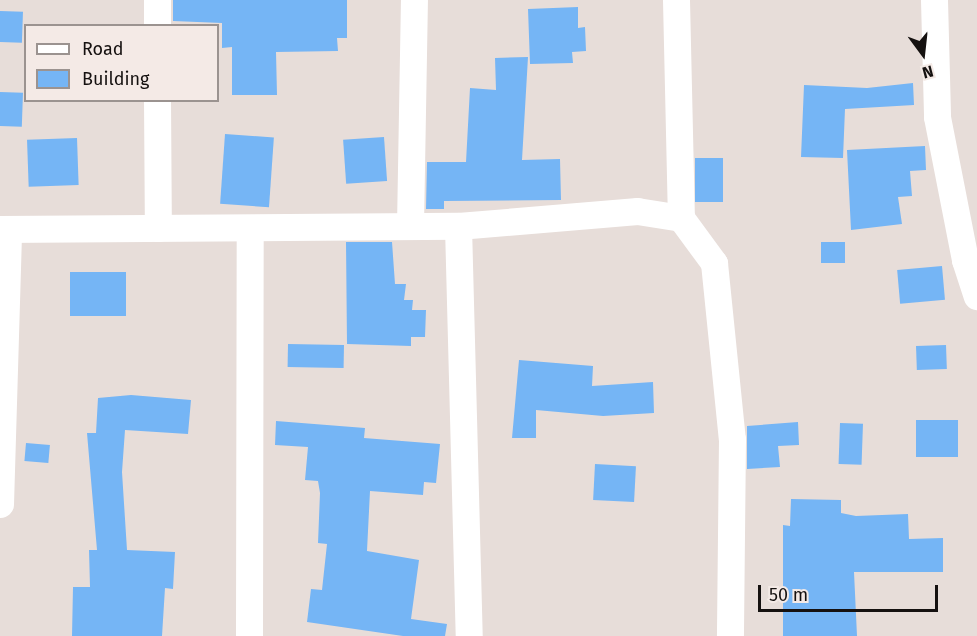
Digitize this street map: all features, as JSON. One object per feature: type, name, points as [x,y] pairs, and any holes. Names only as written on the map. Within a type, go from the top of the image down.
[{"type":"street","points":[[157,0],[157,24]]},
{"type":"street","points":[[410,226],[414,0]]},
{"type":"street","points":[[676,0],[681,218],[714,263],[732,439],[730,636]]},
{"type":"street","points":[[934,0],[937,117],[965,260],[977,296]]},
{"type":"street","points":[[158,102],[158,228]]},
{"type":"street","points":[[0,504],[4,229],[458,226],[637,211],[681,218]]},
{"type":"street","points":[[458,226],[469,636]]},
{"type":"street","points":[[249,636],[250,228]]},
{"type":"building","points":[[173,0],[347,0],[347,38],[337,38],[338,51],[276,52],[277,95],[232,95],[232,47],[222,48],[222,23],[173,21]]},
{"type":"building","points":[[578,7],[578,28],[585,27],[586,51],[572,52],[573,63],[530,64],[528,9]]},
{"type":"building","points":[[0,11],[23,12],[22,43],[0,42]]},
{"type":"building","points":[[528,57],[522,160],[560,159],[561,200],[444,201],[444,209],[426,209],[427,162],[466,162],[470,88],[496,90],[495,58]]},
{"type":"building","points":[[913,83],[914,105],[845,109],[843,158],[801,157],[804,85],[867,88]]},
{"type":"building","points":[[0,92],[23,93],[22,127],[0,126]]},
{"type":"building","points":[[225,134],[274,137],[269,207],[220,204]]},
{"type":"building","points":[[384,137],[387,181],[346,184],[343,140]]},
{"type":"building","points":[[77,138],[79,185],[29,187],[27,140]]},
{"type":"building","points":[[925,146],[926,170],[910,171],[912,196],[898,197],[902,224],[851,230],[847,150]]},
{"type":"building","points":[[695,158],[723,158],[723,202],[695,202]]},
{"type":"building","points":[[346,242],[392,242],[395,284],[406,284],[404,300],[413,300],[412,310],[426,310],[425,337],[411,337],[411,346],[347,344]]},
{"type":"building","points":[[821,242],[845,242],[845,263],[821,263]]},
{"type":"building","points":[[942,266],[945,300],[900,304],[897,270]]},
{"type":"building","points":[[70,272],[126,272],[126,316],[70,316]]},
{"type":"building","points":[[288,344],[344,345],[344,368],[288,367]]},
{"type":"building","points":[[946,345],[947,369],[917,370],[916,346]]},
{"type":"building","points":[[519,360],[593,366],[592,386],[653,382],[654,413],[603,416],[536,410],[536,438],[512,438]]},
{"type":"building","points":[[131,395],[191,400],[188,434],[125,430],[122,472],[127,550],[175,552],[173,589],[165,588],[162,636],[72,636],[73,587],[90,587],[89,550],[97,550],[87,433],[96,433],[98,398]]},
{"type":"building","points":[[916,420],[958,420],[958,457],[916,457]]},
{"type":"building","points":[[276,421],[365,428],[364,438],[440,444],[436,483],[424,482],[423,495],[370,491],[367,551],[419,560],[411,619],[447,624],[445,636],[403,636],[307,622],[311,589],[322,590],[327,544],[318,543],[320,493],[318,481],[305,480],[308,447],[275,445]]},
{"type":"building","points":[[798,422],[799,445],[778,446],[780,467],[747,469],[747,426]]},
{"type":"building","points":[[840,423],[863,424],[862,465],[839,464]]},
{"type":"building","points":[[26,443],[50,445],[48,463],[24,461]]},
{"type":"building","points":[[595,464],[636,466],[634,502],[593,500]]},
{"type":"building","points":[[791,499],[841,500],[841,513],[856,516],[908,514],[909,539],[943,538],[943,572],[854,572],[857,636],[783,636],[783,525],[790,526]]}]
